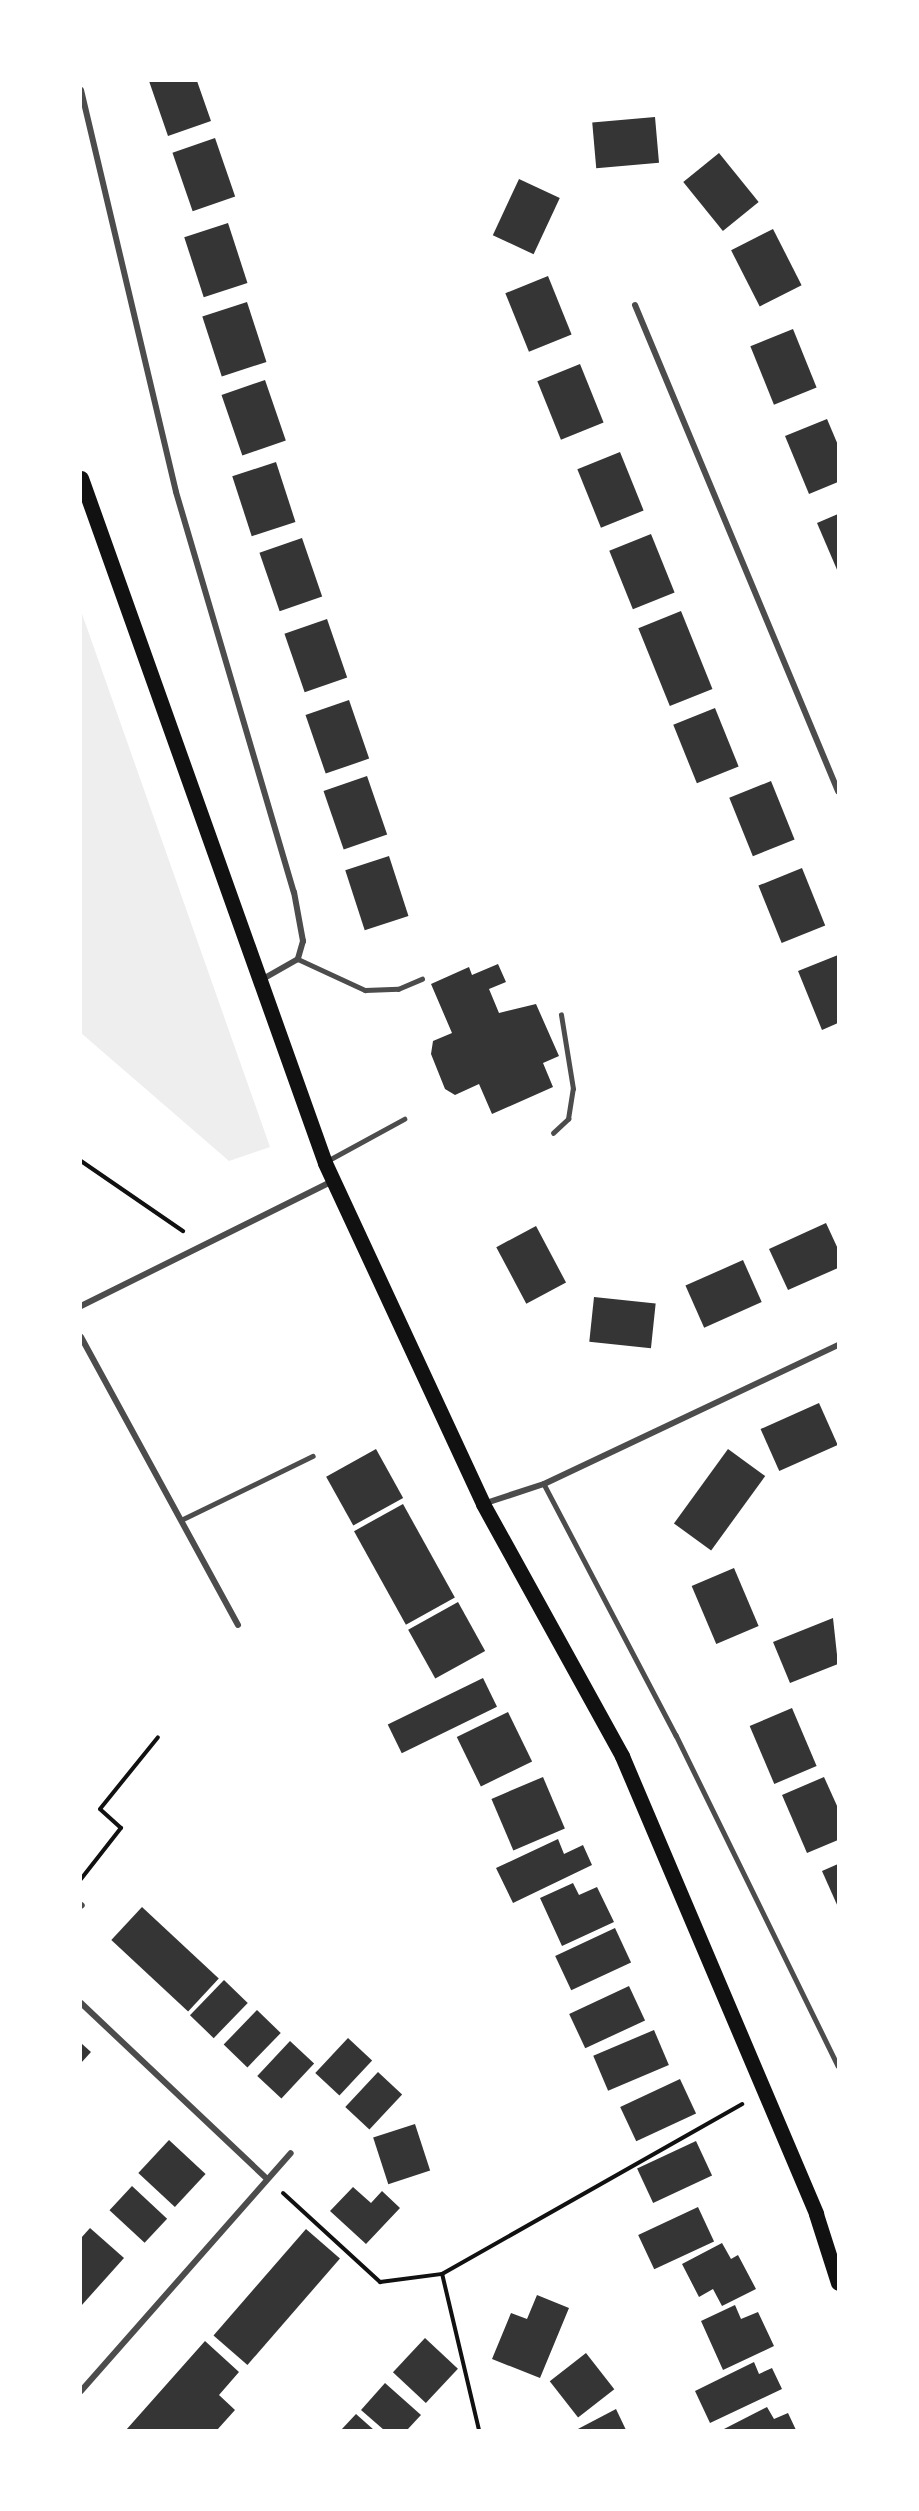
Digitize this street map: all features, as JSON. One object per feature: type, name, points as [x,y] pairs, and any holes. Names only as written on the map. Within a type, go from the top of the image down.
[{"type":"main road","points":[[81,478],[325,1163],[483,1504],[622,1756],[764,2091],[838,2283]]},
{"type":"street","points":[[81,90],[176,492],[294,892],[303,941],[298,959],[259,981]]},
{"type":"street","points":[[635,305],[838,790]]},
{"type":"street","points":[[81,1306],[201,1243],[333,1181]]},
{"type":"street","points":[[81,1337],[183,1519],[238,1625]]},
{"type":"street","points":[[483,1504],[544,1484],[838,1345]]},
{"type":"street","points":[[81,2003],[267,2179]]},
{"type":"street","points":[[81,2391],[291,2153]]},
{"type":"lane","points":[[298,959],[365,990],[398,989],[423,979]]},
{"type":"lane","points":[[553,1133],[568,1119],[573,1089],[561,1015]]},
{"type":"lane","points":[[325,1163],[404,1119]]},
{"type":"lane","points":[[183,1519],[313,1456]]},
{"type":"lane","points":[[544,1484],[676,1735],[838,2065]]},
{"type":"path","points":[[81,1161],[201,1243]]},
{"type":"path","points":[[81,1879],[121,1828],[100,1809],[158,1737]]},
{"type":"path","points":[[267,2179],[380,2282],[442,2274],[764,2091]]},
{"type":"path","points":[[442,2274],[479,2430]]},
{"type":"shaded area","points":[[81,611],[270,1147],[229,1161],[81,1033]]},
{"type":"building","points":[[149,81],[197,81],[211,121],[168,136]]},
{"type":"building","points":[[655,117],[659,163],[596,168],[592,122]]},
{"type":"building","points":[[215,138],[235,197],[193,211],[172,153]]},
{"type":"building","points":[[719,153],[759,202],[723,231],[683,182]]},
{"type":"building","points":[[519,179],[560,198],[534,254],[493,235]]},
{"type":"building","points":[[228,223],[247,283],[204,297],[184,237]]},
{"type":"building","points":[[773,229],[802,285],[760,306],[731,250]]},
{"type":"building","points":[[548,276],[572,334],[529,352],[505,293]]},
{"type":"building","points":[[247,302],[266,362],[222,376],[202,317]]},
{"type":"building","points":[[793,329],[817,387],[774,405],[750,346]]},
{"type":"building","points":[[580,364],[604,422],[561,440],[537,381]]},
{"type":"building","points":[[265,380],[286,441],[242,455],[222,395]]},
{"type":"building","points":[[827,419],[838,445],[838,482],[809,494],[785,436]]},
{"type":"building","points":[[620,452],[644,510],[601,528],[577,469]]},
{"type":"building","points":[[276,462],[295,522],[252,536],[232,476]]},
{"type":"building","points":[[838,514],[838,572],[817,523]]},
{"type":"building","points":[[651,534],[675,592],[633,609],[609,551]]},
{"type":"building","points":[[302,538],[322,597],[280,611],[259,553]]},
{"type":"building","points":[[681,611],[712,689],[670,706],[638,628]]},
{"type":"building","points":[[327,619],[347,678],[305,692],[284,634]]},
{"type":"building","points":[[349,700],[369,759],[326,774],[306,715]]},
{"type":"building","points":[[715,708],[739,766],[697,783],[673,725]]},
{"type":"building","points":[[367,776],[387,835],[344,850],[324,791]]},
{"type":"building","points":[[771,781],[795,839],[753,856],[729,798]]},
{"type":"building","points":[[389,856],[408,916],[365,930],[345,870]]},
{"type":"building","points":[[802,868],[825,925],[782,943],[758,886]]},
{"type":"building","points":[[838,955],[838,1023],[822,1030],[798,971]]},
{"type":"building","points":[[498,964],[506,982],[489,989],[499,1013],[536,1004],[559,1056],[543,1063],[553,1087],[492,1114],[479,1084],[455,1095],[445,1089],[431,1054],[433,1041],[452,1033],[431,984],[469,967],[472,975]]},
{"type":"building","points":[[826,1223],[838,1249],[838,1268],[788,1290],[769,1249]]},
{"type":"building","points":[[536,1226],[566,1283],[526,1304],[496,1247]]},
{"type":"building","points":[[743,1260],[762,1302],[704,1328],[685,1286]]},
{"type":"building","points":[[594,1297],[656,1303],[651,1348],[589,1342]]},
{"type":"building","points":[[819,1403],[838,1445],[779,1471],[761,1429]]},
{"type":"building","points":[[376,1449],[403,1498],[353,1526],[326,1477]]},
{"type":"building","points":[[728,1449],[765,1476],[711,1550],[674,1523]]},
{"type":"building","points":[[403,1504],[455,1598],[406,1625],[354,1531]]},
{"type":"building","points":[[734,1568],[759,1626],[716,1644],[692,1586]]},
{"type":"building","points":[[458,1602],[485,1651],[435,1679],[408,1630]]},
{"type":"building","points":[[833,1618],[838,1664],[790,1683],[773,1642]]},
{"type":"building","points":[[483,1678],[497,1707],[402,1753],[388,1724]]},
{"type":"building","points":[[792,1708],[817,1766],[774,1784],[750,1726]]},
{"type":"building","points":[[508,1712],[532,1761],[481,1786],[457,1737]]},
{"type":"building","points":[[543,1777],[565,1829],[513,1850],[491,1799]]},
{"type":"building","points":[[824,1777],[838,1808],[838,1840],[807,1853],[782,1795]]},
{"type":"building","points":[[558,1839],[564,1854],[583,1845],[592,1865],[513,1903],[496,1868]]},
{"type":"building","points":[[838,1864],[838,1907],[822,1871]]},
{"type":"building","points":[[573,1883],[579,1895],[597,1887],[614,1922],[562,1946],[540,1898]]},
{"type":"building","points":[[142,1907],[219,1979],[188,2012],[111,1940]]},
{"type":"building","points":[[615,1928],[631,1962],[571,1990],[555,1956]]},
{"type":"building","points":[[224,1980],[248,2003],[214,2038],[190,2015]]},
{"type":"building","points":[[629,1986],[645,2020],[585,2048],[569,2014]]},
{"type":"building","points":[[257,2010],[281,2033],[247,2067],[224,2045]]},
{"type":"building","points":[[654,2030],[669,2065],[608,2091],[593,2056]]},
{"type":"building","points":[[348,2038],[372,2061],[339,2096],[315,2073]]},
{"type":"building","points":[[290,2041],[314,2064],[281,2099],[257,2076]]},
{"type":"building","points":[[81,2043],[91,2052],[81,2063]]},
{"type":"building","points":[[378,2072],[402,2095],[369,2130],[345,2107]]},
{"type":"building","points":[[680,2079],[696,2113],[636,2141],[620,2107]]},
{"type":"building","points":[[415,2124],[430,2171],[388,2184],[373,2138]]},
{"type":"building","points":[[169,2140],[206,2174],[175,2207],[138,2173]]},
{"type":"building","points":[[696,2141],[712,2175],[653,2203],[637,2168]]},
{"type":"building","points":[[132,2186],[167,2219],[145,2243],[109,2210]]},
{"type":"building","points":[[353,2187],[371,2203],[382,2191],[400,2208],[366,2244],[330,2211]]},
{"type":"building","points":[[698,2207],[714,2241],[654,2269],[638,2235]]},
{"type":"building","points":[[90,2228],[124,2258],[81,2306],[81,2238]]},
{"type":"building","points":[[306,2229],[340,2259],[247,2365],[213,2335]]},
{"type":"building","points":[[722,2243],[731,2259],[738,2255],[756,2289],[722,2306],[713,2289],[699,2297],[682,2264]]},
{"type":"building","points":[[537,2295],[569,2308],[540,2378],[492,2359],[511,2313],[527,2319]]},
{"type":"building","points":[[735,2305],[741,2319],[758,2312],[774,2346],[723,2370],[701,2321]]},
{"type":"building","points":[[425,2338],[458,2369],[426,2403],[393,2372]]},
{"type":"building","points":[[205,2341],[239,2372],[219,2395],[235,2410],[217,2430],[126,2430]]},
{"type":"building","points":[[586,2353],[614,2389],[578,2418],[550,2381]]},
{"type":"building","points":[[754,2362],[759,2374],[772,2368],[782,2389],[710,2423],[695,2391]]},
{"type":"building","points":[[385,2383],[421,2415],[407,2430],[384,2430],[361,2410]]},
{"type":"building","points":[[767,2407],[774,2419],[788,2413],[796,2430],[722,2430]]},
{"type":"building","points":[[616,2409],[626,2430],[576,2430]]},
{"type":"building","points":[[356,2414],[374,2430],[341,2430]]}]
